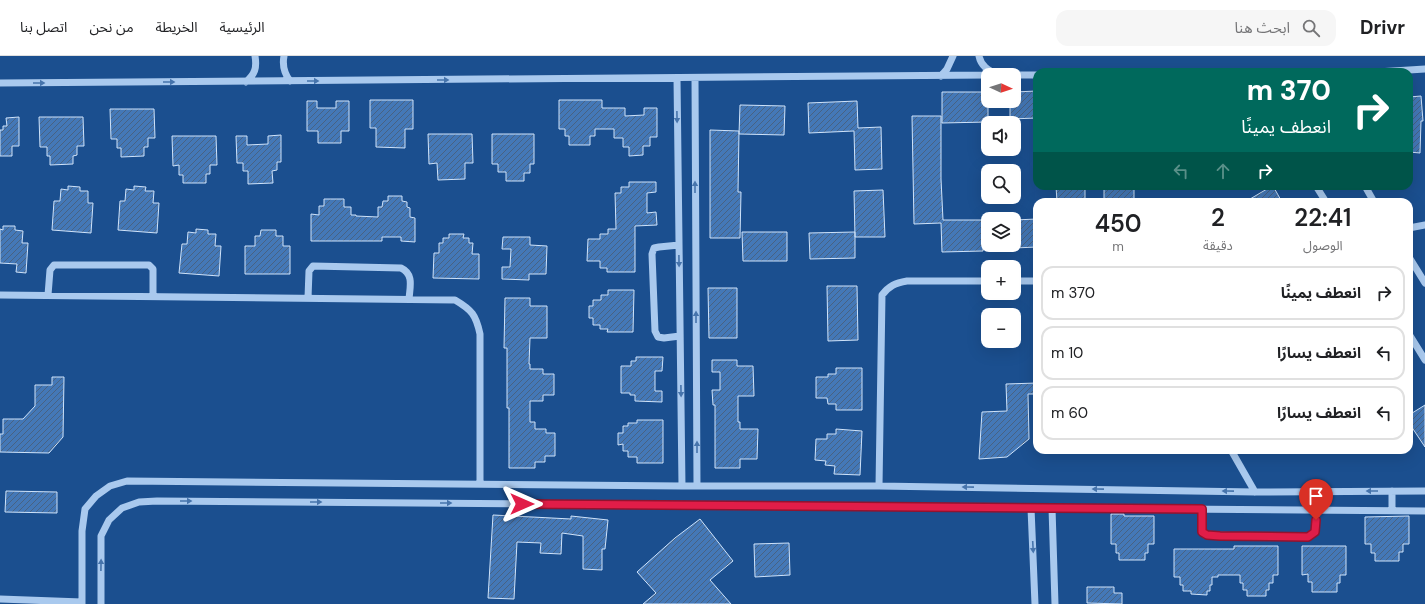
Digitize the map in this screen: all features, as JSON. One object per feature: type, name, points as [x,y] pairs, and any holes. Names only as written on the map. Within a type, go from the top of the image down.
[{"type":"street","points":[[246,82],[253,75],[256,66],[255,56]]},
{"type":"street","points":[[284,56],[283,66],[285,74],[290,81]]},
{"type":"street","points":[[941,76],[947,70],[953,56]]},
{"type":"street","points":[[979,56],[980,62],[985,68]]},
{"type":"street","points":[[1413,69],[1425,68]]},
{"type":"street","points":[[0,83],[981,75]]},
{"type":"street","points":[[1021,75],[1033,75]]},
{"type":"street","points":[[677,78],[682,486]]},
{"type":"street","points":[[694,78],[697,486]]},
{"type":"street","points":[[1413,227],[1425,225]]},
{"type":"street","points":[[679,245],[654,248],[652,254],[655,331],[658,337],[664,338],[680,336]]},
{"type":"street","points":[[48,295],[50,270],[54,264],[151,266],[153,269],[153,296]]},
{"type":"street","points":[[1413,264],[1425,283]]},
{"type":"street","points":[[308,298],[309,271],[313,266],[401,268],[407,271],[410,277],[410,299]]},
{"type":"street","points":[[879,486],[882,295],[888,287],[897,282],[981,281]]},
{"type":"street","points":[[1021,281],[1033,281]]},
{"type":"street","points":[[0,295],[455,300],[468,308],[477,319],[480,334],[480,483]]},
{"type":"street","points":[[1413,340],[1425,360]]},
{"type":"street","points":[[1233,454],[1255,492]]},
{"type":"street","points":[[0,599],[82,603],[82,531],[86,509],[96,496],[110,486],[127,481],[682,486],[879,486],[1255,492],[1425,491]]},
{"type":"street","points":[[1392,491],[1392,510]]},
{"type":"street","points":[[101,604],[101,536],[109,520],[122,508],[139,502],[1425,510]]},
{"type":"street","points":[[1031,508],[1036,604]]},
{"type":"street","points":[[1052,508],[1055,604]]},
{"type":"street","points":[[1202,509],[1201,528],[1205,535],[1308,537],[1316,530],[1316,510]]},
{"type":"building","points":[[1033,91],[1033,118],[1021,119],[1021,116],[1010,116],[1010,108],[1021,108],[1021,92]]},
{"type":"building","points":[[942,92],[981,92],[981,108],[988,108],[988,116],[981,116],[981,122],[942,123]]},
{"type":"building","points":[[1421,96],[1423,121],[1421,121],[1420,153],[1413,152],[1413,97]]},
{"type":"building","points":[[370,100],[413,100],[413,129],[405,129],[405,148],[376,147],[376,128],[370,128]]},
{"type":"building","points":[[559,100],[602,100],[602,108],[625,108],[625,116],[644,115],[644,108],[657,108],[657,137],[650,137],[650,146],[643,146],[643,155],[629,156],[629,147],[623,147],[623,138],[614,138],[614,129],[595,129],[595,136],[590,136],[590,145],[569,145],[569,136],[565,136],[565,129],[559,129]]},
{"type":"building","points":[[307,101],[317,101],[317,108],[336,108],[336,101],[349,101],[349,131],[341,131],[341,143],[318,143],[318,131],[307,131]]},
{"type":"building","points":[[857,101],[858,128],[881,127],[882,169],[855,170],[854,131],[809,133],[808,103]]},
{"type":"building","points":[[740,105],[785,106],[784,135],[739,134]]},
{"type":"building","points":[[110,109],[154,109],[155,138],[148,138],[148,147],[144,147],[144,156],[121,157],[121,148],[117,148],[117,139],[111,139]]},
{"type":"building","points":[[912,116],[941,116],[941,179],[943,220],[981,220],[981,251],[942,252],[941,223],[914,224]]},
{"type":"building","points":[[19,117],[19,146],[12,146],[12,156],[0,156],[0,130],[3,130],[3,126],[7,126],[6,118]]},
{"type":"building","points":[[39,117],[83,117],[84,146],[77,146],[77,155],[73,156],[73,164],[50,165],[50,156],[47,156],[47,147],[40,147]]},
{"type":"building","points":[[710,130],[739,131],[738,192],[741,192],[740,238],[710,238]]},
{"type":"building","points":[[428,134],[472,134],[473,163],[465,163],[465,179],[438,180],[437,163],[429,164]]},
{"type":"building","points":[[492,134],[534,134],[534,164],[530,164],[530,173],[524,173],[524,181],[506,181],[506,172],[498,172],[498,164],[492,164]]},
{"type":"building","points":[[281,135],[281,162],[277,162],[277,170],[272,171],[273,183],[248,184],[248,171],[243,171],[243,163],[237,163],[236,136],[247,136],[247,145],[268,144],[268,136]]},
{"type":"building","points":[[172,136],[216,136],[217,165],[210,165],[210,174],[206,174],[206,183],[183,183],[183,175],[179,175],[179,165],[173,166]]},
{"type":"building","points":[[629,182],[656,182],[656,192],[647,193],[647,213],[656,212],[657,225],[635,226],[635,272],[607,272],[607,268],[600,268],[600,261],[587,261],[588,239],[600,239],[600,234],[608,234],[608,229],[616,229],[615,193],[621,193],[621,187],[629,187]]},
{"type":"building","points":[[68,186],[80,187],[80,191],[88,191],[88,203],[93,203],[91,233],[52,230],[54,201],[60,201],[61,189],[68,190]]},
{"type":"building","points":[[134,186],[146,187],[145,191],[154,191],[153,203],[159,203],[157,233],[118,230],[120,201],[125,201],[126,189],[134,190]]},
{"type":"building","points":[[883,190],[885,237],[855,237],[854,191]]},
{"type":"building","points":[[1056,190],[1085,190],[1085,198],[1057,198]]},
{"type":"building","points":[[1104,190],[1134,190],[1134,198],[1104,198]]},
{"type":"building","points":[[1265,190],[1275,190],[1280,198],[1252,198]]},
{"type":"building","points":[[388,196],[402,196],[402,201],[407,202],[407,207],[410,208],[410,217],[415,218],[415,242],[401,241],[401,237],[382,237],[382,241],[311,241],[311,214],[319,215],[319,206],[324,206],[324,199],[344,199],[344,207],[351,207],[351,215],[378,217],[378,207],[382,207],[383,201],[388,201]]},
{"type":"building","points":[[1033,219],[1033,247],[1021,248],[1021,220]]},
{"type":"building","points":[[3,226],[15,226],[15,230],[23,231],[22,243],[28,243],[26,273],[16,272],[17,264],[0,263],[0,229],[3,230]]},
{"type":"building","points":[[196,229],[208,230],[208,234],[216,234],[215,246],[221,246],[219,276],[179,273],[182,244],[187,244],[188,232],[196,233]]},
{"type":"building","points":[[261,230],[276,230],[276,236],[283,236],[283,246],[290,246],[290,274],[245,274],[245,246],[255,246],[255,236],[260,236]]},
{"type":"building","points":[[742,232],[787,232],[787,261],[743,261]]},
{"type":"building","points":[[855,232],[855,258],[810,259],[809,233]]},
{"type":"building","points":[[449,234],[464,234],[463,238],[469,238],[469,243],[473,243],[472,254],[479,254],[479,279],[433,278],[434,253],[439,253],[439,243],[443,243],[443,238],[449,238]]},
{"type":"building","points":[[503,237],[530,237],[530,245],[547,246],[546,274],[529,274],[529,280],[502,279],[502,267],[510,267],[511,249],[502,249]]},
{"type":"building","points":[[827,286],[857,286],[858,340],[828,341]]},
{"type":"building","points":[[708,288],[737,288],[737,338],[709,338]]},
{"type":"building","points":[[608,290],[634,290],[633,332],[607,332],[608,329],[600,329],[600,325],[593,325],[593,318],[589,318],[589,306],[593,306],[593,300],[601,300],[601,295],[608,295]]},
{"type":"building","points":[[505,298],[530,298],[530,306],[547,306],[547,338],[530,338],[529,364],[530,369],[543,369],[543,374],[554,374],[554,395],[543,395],[543,401],[530,401],[530,422],[535,422],[535,429],[546,429],[546,433],[555,433],[555,456],[545,456],[545,462],[535,462],[535,468],[509,468],[507,348],[504,348]]},
{"type":"building","points":[[636,357],[663,357],[662,371],[655,371],[655,391],[662,391],[662,402],[635,401],[635,395],[630,395],[630,393],[621,393],[621,366],[631,366],[631,361],[636,361]]},
{"type":"building","points":[[712,360],[737,360],[737,366],[753,366],[754,396],[738,396],[738,422],[740,422],[740,429],[758,429],[757,459],[740,459],[740,468],[715,468],[715,405],[713,405],[712,390],[720,390],[720,372],[712,372]]},
{"type":"building","points":[[836,368],[862,368],[862,410],[836,410],[836,404],[828,404],[827,398],[816,398],[816,377],[828,377],[828,374],[836,374]]},
{"type":"building","points":[[52,377],[64,377],[63,437],[49,453],[0,452],[0,434],[3,434],[3,419],[23,419],[35,406],[35,385],[52,385]]},
{"type":"building","points":[[1033,383],[1033,394],[1028,394],[1029,439],[1007,457],[979,459],[982,412],[1007,411],[1006,384]]},
{"type":"building","points":[[1425,405],[1425,447],[1413,429],[1413,412]]},
{"type":"building","points":[[637,420],[663,420],[663,463],[637,463],[637,457],[628,457],[628,451],[623,451],[623,444],[618,445],[618,433],[623,433],[623,426],[628,426],[628,423],[637,423]]},
{"type":"building","points":[[836,429],[862,431],[860,475],[834,474],[835,466],[825,465],[826,461],[815,460],[816,439],[827,439],[827,434],[836,434]]},
{"type":"building","points":[[6,491],[57,492],[57,513],[5,512]]},
{"type":"building","points":[[1111,514],[1124,514],[1124,516],[1154,516],[1154,544],[1148,544],[1148,553],[1145,553],[1145,560],[1119,560],[1119,553],[1116,553],[1116,544],[1111,544]]},
{"type":"building","points":[[493,515],[571,519],[571,516],[608,520],[605,549],[602,549],[602,570],[583,569],[583,536],[562,533],[561,554],[540,553],[541,543],[517,542],[514,599],[488,598]]},
{"type":"building","points":[[1409,516],[1409,544],[1403,544],[1403,552],[1399,552],[1399,561],[1375,561],[1375,553],[1371,553],[1371,544],[1365,544],[1365,517]]},
{"type":"building","points":[[700,519],[733,561],[710,580],[731,604],[643,604],[656,593],[637,572],[675,538]]},
{"type":"building","points":[[789,543],[790,575],[755,577],[754,544]]},
{"type":"building","points":[[1234,546],[1278,546],[1278,575],[1273,575],[1273,583],[1269,583],[1269,590],[1266,590],[1266,596],[1247,596],[1247,590],[1243,590],[1243,583],[1240,583],[1240,575],[1218,575],[1218,577],[1212,577],[1212,585],[1210,585],[1210,591],[1207,591],[1207,595],[1191,594],[1191,591],[1183,591],[1183,585],[1180,585],[1180,577],[1174,577],[1174,549],[1234,549]]},
{"type":"building","points":[[1302,546],[1346,546],[1346,575],[1340,575],[1340,583],[1337,583],[1337,592],[1312,592],[1312,582],[1308,582],[1308,574],[1302,575]]},
{"type":"building","points":[[1087,587],[1114,587],[1114,593],[1122,593],[1122,604],[1087,603]]},
{"type":"route","points":[[522,504],[1202,509],[1202,532],[1205,535],[1220,536],[1308,537],[1311,536],[1316,530],[1316,520]]}]
